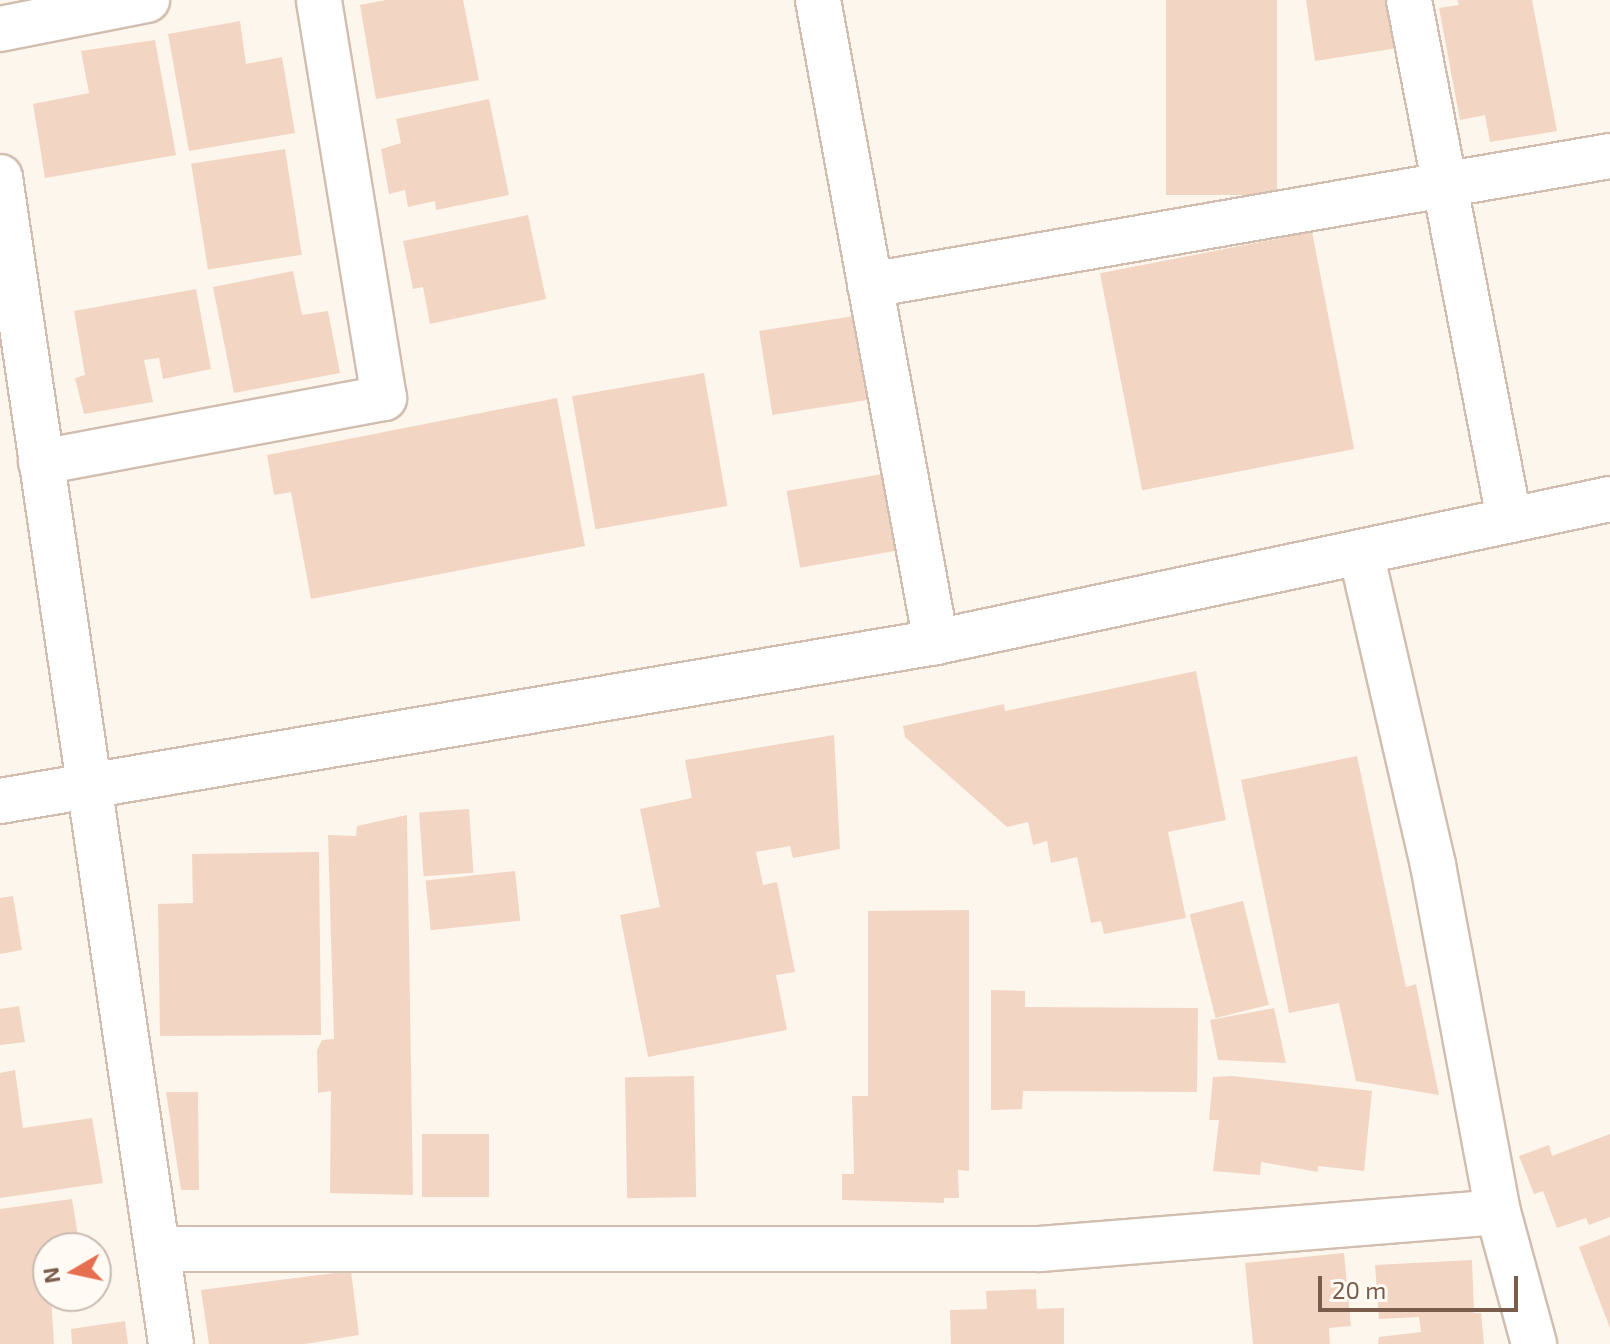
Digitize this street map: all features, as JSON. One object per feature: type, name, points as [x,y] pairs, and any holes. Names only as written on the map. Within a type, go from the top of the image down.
[{"type":"street","points":[[0,29],[147,0]]},
{"type":"street","points":[[41,462],[384,398],[319,0]]},
{"type":"street","points":[[818,0],[936,642]]},
{"type":"street","points":[[1409,0],[1441,186],[1509,518]]},
{"type":"street","points":[[870,285],[1610,156]]},
{"type":"street","points":[[0,177],[88,789],[161,1249],[171,1344]]},
{"type":"street","points":[[0,801],[88,789],[936,642],[1610,499]]},
{"type":"street","points":[[1361,553],[1433,865],[1498,1212],[1534,1344]]},
{"type":"street","points":[[161,1249],[1040,1249],[1498,1212]]},
{"type":"building","points":[[386,0],[463,0],[479,80],[376,99],[360,5]]},
{"type":"building","points":[[1166,0],[1277,0],[1277,195],[1166,195]]},
{"type":"building","points":[[1306,0],[1390,0],[1398,48],[1315,61]]},
{"type":"building","points":[[1457,0],[1532,0],[1557,131],[1490,142],[1485,115],[1460,120],[1439,8],[1459,5]]},
{"type":"building","points":[[240,21],[246,64],[282,57],[295,133],[189,151],[168,34]]},
{"type":"building","points":[[155,40],[176,155],[45,178],[33,104],[89,93],[81,51]]},
{"type":"building","points":[[489,99],[509,195],[436,210],[435,201],[408,207],[405,190],[389,194],[381,149],[401,143],[396,119]]},
{"type":"building","points":[[285,149],[302,255],[208,270],[191,164]]},
{"type":"building","points":[[528,215],[546,299],[430,324],[423,287],[413,289],[403,241]]},
{"type":"building","points":[[1312,232],[1354,449],[1142,490],[1100,273]]},
{"type":"building","points":[[293,271],[302,315],[328,311],[340,373],[234,393],[213,287]]},
{"type":"building","points":[[196,289],[211,369],[163,379],[159,358],[144,360],[153,402],[84,414],[75,378],[85,375],[74,311]]},
{"type":"building","points":[[854,316],[867,400],[772,415],[759,331]]},
{"type":"building","points":[[704,373],[727,506],[595,529],[572,396]]},
{"type":"building","points":[[557,398],[585,546],[311,599],[291,492],[274,495],[267,455]]},
{"type":"building","points":[[888,473],[902,550],[800,568],[787,491]]},
{"type":"building","points":[[1196,671],[1226,820],[1168,832],[1186,918],[1104,934],[1101,921],[1091,923],[1077,857],[1051,863],[1047,841],[1033,845],[1028,822],[1007,827],[905,737],[903,726],[1004,704],[1005,711]]},
{"type":"building","points":[[834,735],[840,849],[793,858],[790,846],[756,852],[763,885],[777,882],[795,972],[776,975],[787,1030],[648,1057],[620,915],[660,907],[640,809],[692,798],[685,760]]},
{"type":"building","points":[[1357,756],[1406,987],[1416,984],[1439,1095],[1356,1081],[1339,1003],[1289,1013],[1241,780]]},
{"type":"building","points":[[469,809],[473,873],[424,876],[419,812]]},
{"type":"building","points":[[407,815],[413,1195],[330,1193],[331,1091],[318,1093],[317,1050],[322,1040],[334,1039],[328,835],[356,836],[357,826]]},
{"type":"building","points":[[319,852],[321,1035],[160,1036],[158,904],[193,903],[192,854]]},
{"type":"building","points":[[515,871],[520,921],[431,930],[425,880]]},
{"type":"building","points":[[13,896],[22,950],[0,954],[0,898]]},
{"type":"building","points":[[1243,901],[1269,1005],[1216,1018],[1190,914]]},
{"type":"building","points":[[969,910],[969,1171],[958,1170],[959,1198],[944,1198],[944,1203],[842,1200],[842,1174],[854,1174],[852,1096],[868,1096],[868,911]]},
{"type":"building","points":[[991,990],[1025,991],[1025,1007],[1198,1008],[1197,1092],[1023,1091],[1022,1109],[991,1110]]},
{"type":"building","points":[[19,1006],[25,1042],[0,1045],[0,1009]]},
{"type":"building","points":[[1274,1008],[1286,1063],[1218,1060],[1210,1020]]},
{"type":"building","points":[[15,1070],[23,1128],[92,1118],[103,1183],[0,1198],[0,1073]]},
{"type":"building","points":[[694,1076],[696,1197],[627,1198],[625,1077]]},
{"type":"building","points":[[1232,1076],[1372,1091],[1364,1171],[1318,1166],[1318,1172],[1261,1162],[1260,1175],[1213,1171],[1219,1120],[1209,1120],[1213,1077]]},
{"type":"building","points":[[166,1092],[198,1092],[199,1190],[181,1190]]},
{"type":"building","points":[[422,1134],[489,1134],[489,1197],[422,1197]]},
{"type":"building","points":[[1610,1134],[1610,1217],[1589,1225],[1586,1218],[1557,1228],[1543,1191],[1534,1194],[1519,1156],[1549,1145],[1552,1156]]},
{"type":"building","points":[[72,1199],[77,1232],[32,1232],[32,1312],[52,1312],[54,1344],[0,1344],[0,1209]]},
{"type":"building","points":[[1610,1235],[1610,1328],[1579,1247]]},
{"type":"building","points":[[1344,1253],[1351,1326],[1329,1328],[1330,1344],[1253,1344],[1245,1263]]},
{"type":"building","points":[[1472,1260],[1474,1313],[1481,1313],[1484,1344],[1378,1344],[1379,1337],[1421,1332],[1419,1317],[1379,1319],[1375,1265]]},
{"type":"building","points":[[351,1271],[359,1335],[305,1344],[209,1344],[201,1290]]},
{"type":"building","points":[[1036,1289],[1037,1309],[1064,1308],[1064,1344],[951,1344],[950,1310],[987,1309],[986,1291]]},
{"type":"building","points":[[125,1321],[128,1344],[72,1344],[71,1329]]}]
